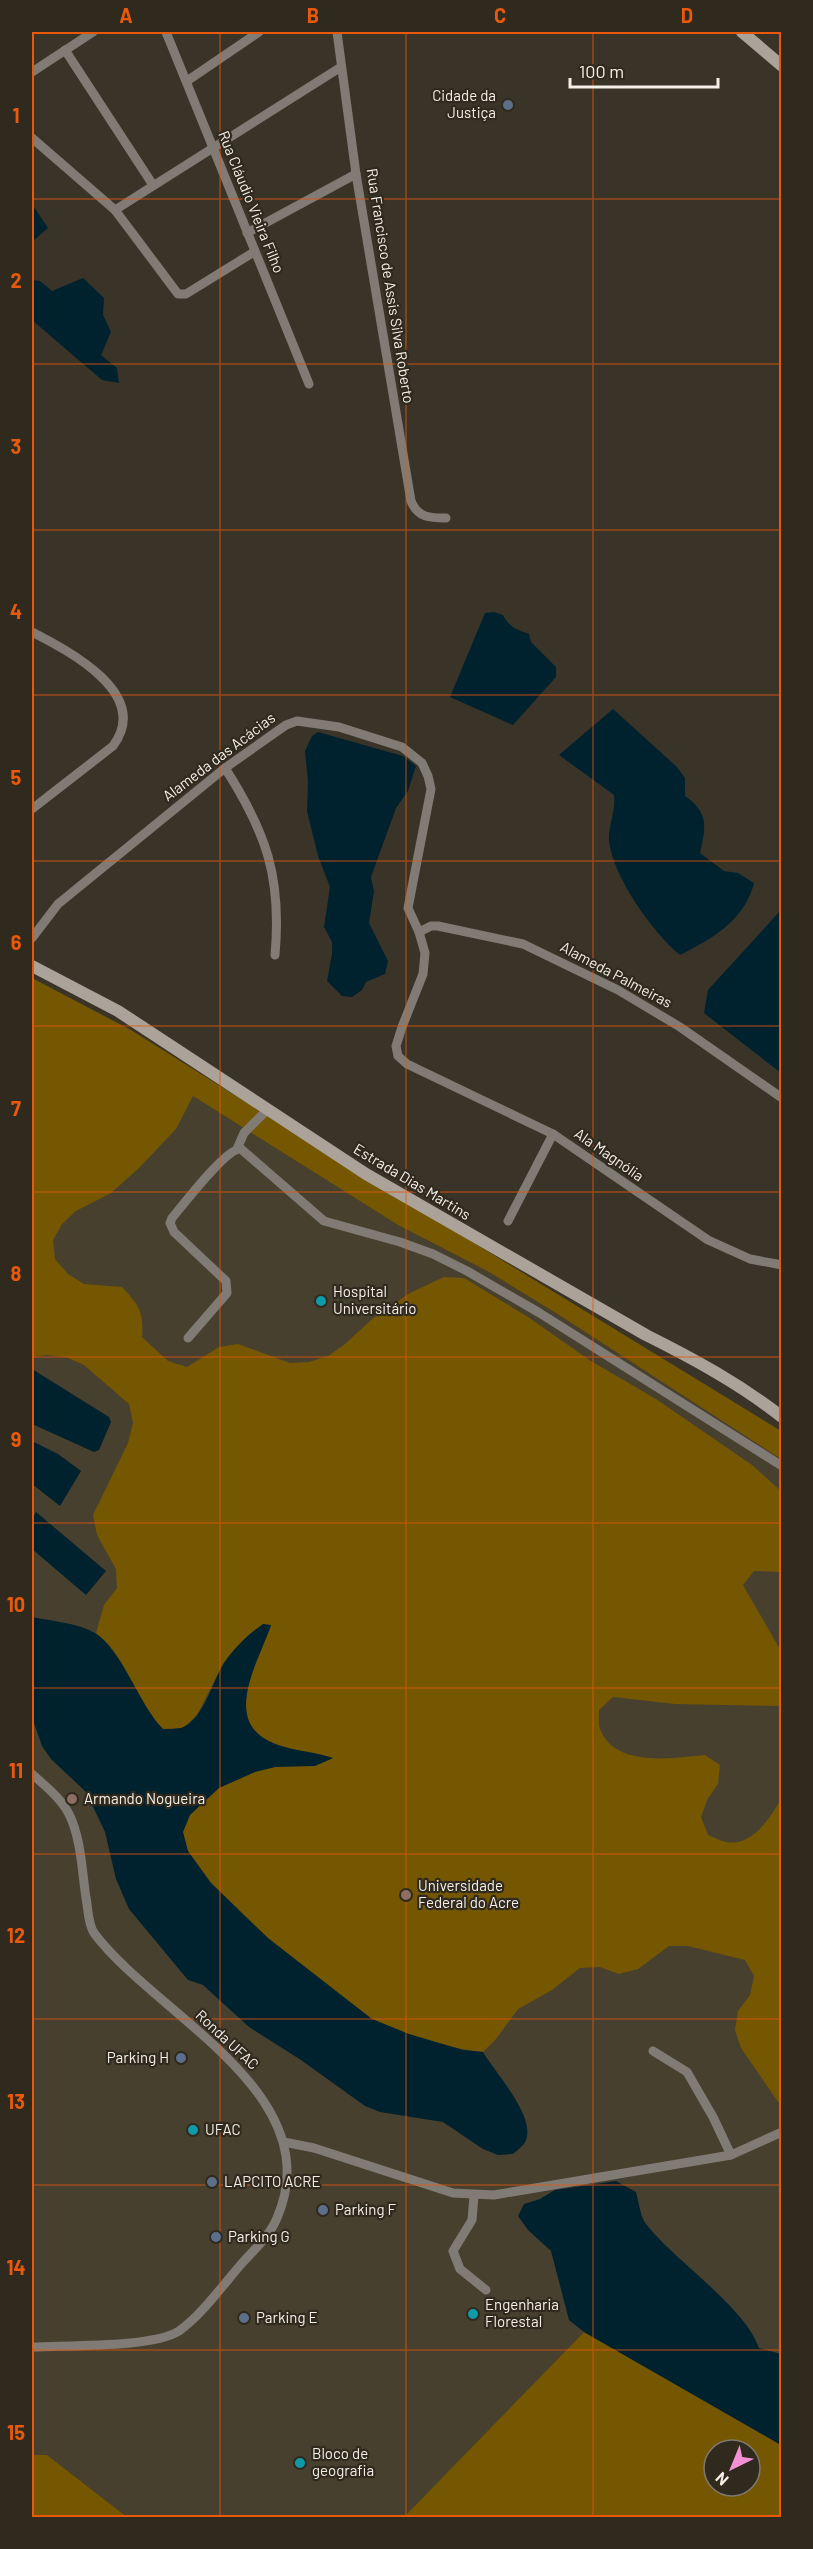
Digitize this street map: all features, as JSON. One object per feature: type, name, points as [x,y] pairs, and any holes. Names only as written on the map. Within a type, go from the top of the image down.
[{"type":"street","points":[[32,72],[93,32]]},
{"type":"street","name":"Rua Cláudio Vieira Filho","points":[[166,32],[309,384]]},
{"type":"street","points":[[187,81],[259,32]]},
{"type":"street","name":"Rua Francisco de Assis Silva Roberto","points":[[337,32],[356,174],[411,501],[413,507],[424,517],[446,518]]},
{"type":"street","points":[[742,32],[782,66]]},
{"type":"street","points":[[65,50],[153,184]]},
{"type":"street","points":[[115,210],[341,68]]},
{"type":"street","points":[[32,138],[115,210],[178,294],[186,294],[254,252]]},
{"type":"street","points":[[247,233],[356,174]]},
{"type":"street","points":[[32,632],[74,654],[95,670],[109,685],[123,713],[124,725],[121,736],[113,746],[32,809]]},
{"type":"street","name":"Alameda das Acácias","points":[[32,938],[58,904],[225,768],[286,724],[297,721],[339,727],[402,747],[422,764],[431,789],[408,901],[410,916],[419,932],[425,954],[423,974],[396,1046],[398,1056],[418,1069]]},
{"type":"street","points":[[225,768],[245,799],[267,848],[277,902],[276,955]]},
{"type":"street","name":"Alameda Palmeiras","points":[[419,932],[431,926],[438,926],[523,944],[618,990],[680,1027],[782,1098]]},
{"type":"street","name":"Estrada Dias Martins","points":[[32,966],[118,1011],[267,1110],[413,1201],[737,1384],[782,1417]]},
{"type":"street","name":"Ala Magnólia","points":[[418,1069],[553,1134],[708,1240],[750,1259],[782,1265]]},
{"type":"street","points":[[188,1338],[227,1293],[228,1287],[226,1281],[174,1232],[170,1223],[218,1166],[237,1149],[244,1133],[267,1110]]},
{"type":"street","points":[[508,1221],[553,1134]]},
{"type":"street","points":[[237,1149],[244,1152],[324,1221],[400,1242],[433,1254],[467,1271],[538,1312],[782,1466]]},
{"type":"street","name":"Ronda UFAC","points":[[32,1774],[55,1795],[68,1813],[75,1830],[92,1929],[124,1968],[235,2065],[253,2084],[284,2142],[287,2164],[277,2218],[265,2238],[199,2312],[179,2330],[149,2342],[32,2347]]},
{"type":"street","points":[[653,2051],[687,2072],[731,2155]]},
{"type":"street","points":[[284,2142],[314,2148],[453,2193],[474,2196],[494,2195],[634,2173],[731,2155],[782,2132]]},
{"type":"street","points":[[474,2196],[472,2220],[453,2251],[460,2269],[486,2290]]},
{"type":"shaded area","points":[[32,978],[131,1030],[781,1431],[781,1459],[559,1315],[489,1272],[398,1225],[193,1096],[176,1129],[139,1168],[111,1193],[76,1211],[62,1224],[53,1240],[55,1259],[68,1274],[84,1284],[122,1287],[139,1309],[142,1337],[168,1361],[187,1367],[219,1347],[238,1344],[290,1363],[309,1362],[328,1356],[372,1319],[410,1293],[444,1277],[464,1278],[528,1317],[591,1361],[656,1399],[752,1465],[781,1491],[781,1572],[754,1571],[743,1585],[781,1651],[781,1706],[675,1704],[613,1697],[599,1710],[599,1720],[600,1729],[608,1741],[618,1750],[631,1755],[646,1758],[677,1758],[705,1755],[720,1765],[718,1784],[707,1800],[701,1817],[708,1835],[726,1842],[744,1840],[759,1830],[781,1799],[781,2106],[741,2048],[735,2030],[738,2011],[750,1995],[754,1976],[745,1960],[688,1946],[669,1946],[638,1969],[619,1974],[600,1967],[580,1968],[552,1990],[518,2009],[496,2039],[483,2052],[455,2048],[398,2031],[372,2019],[262,1934],[207,1878],[189,1853],[183,1833],[184,1826],[196,1807],[214,1791],[260,1770],[318,1764],[332,1758],[278,1745],[260,1735],[250,1723],[246,1709],[247,1693],[271,1626],[263,1624],[248,1635],[223,1664],[197,1715],[183,1728],[163,1729],[145,1706],[115,1656],[96,1633],[104,1605],[117,1588],[116,1569],[97,1535],[93,1515],[128,1443],[133,1423],[129,1404],[84,1365],[66,1357],[46,1355],[32,1357]]},
{"type":"shaded area","name":"Universidade Federal do Acre","points":[[32,999],[193,1096],[398,1225],[489,1272],[782,1459],[781,2445],[584,2332],[404,2517],[127,2517],[47,2455],[32,2455]]},
{"type":"shaded area","points":[[584,2332],[781,2445],[781,2517],[404,2517]]},
{"type":"shaded area","points":[[32,2455],[47,2455],[127,2517],[32,2517]]},
{"type":"water","points":[[32,204],[48,228],[32,242]]},
{"type":"water","points":[[83,278],[104,298],[103,315],[111,332],[101,355],[117,368],[119,383],[102,380],[32,320],[32,280],[40,281],[52,291]]},
{"type":"water","points":[[494,612],[503,615],[514,628],[529,634],[531,642],[556,667],[556,677],[513,725],[450,697],[485,613]]},
{"type":"water","points":[[613,709],[677,767],[685,778],[685,796],[698,808],[704,821],[700,853],[724,871],[738,873],[754,883],[743,908],[726,927],[680,955],[647,919],[618,871],[609,841],[614,795],[559,755]]},
{"type":"water","points":[[318,732],[403,756],[416,766],[408,791],[396,808],[371,877],[374,891],[369,923],[388,961],[385,974],[366,982],[362,990],[352,997],[342,996],[327,981],[332,942],[324,927],[330,887],[318,856],[307,811],[308,782],[305,751],[312,736]]},
{"type":"water","points":[[781,910],[781,1073],[704,1013],[708,990]]},
{"type":"water","points":[[32,1369],[109,1417],[111,1422],[99,1450],[94,1452],[32,1424]]},
{"type":"water","points":[[32,1441],[58,1454],[81,1471],[60,1506],[32,1484]]},
{"type":"water","points":[[36,1512],[106,1571],[86,1595],[32,1549],[32,1518]]},
{"type":"water","points":[[32,1617],[80,1627],[95,1633],[105,1641],[114,1651],[154,1719],[163,1729],[181,1728],[189,1724],[207,1699],[220,1670],[232,1652],[263,1624],[271,1625],[247,1692],[246,1709],[250,1723],[260,1736],[278,1745],[333,1758],[315,1766],[275,1767],[255,1772],[219,1788],[190,1815],[183,1832],[188,1851],[211,1883],[268,1938],[372,2019],[409,2034],[463,2050],[483,2052],[521,2110],[526,2122],[527,2134],[524,2144],[513,2154],[498,2155],[483,2149],[443,2122],[380,2112],[365,2106],[301,2060],[249,2027],[203,1985],[188,1980],[129,1909],[116,1879],[105,1832],[86,1792],[51,1759],[42,1746],[32,1717]]},
{"type":"water","points":[[616,2181],[636,2192],[646,2224],[739,2316],[759,2348],[781,2354],[781,2445],[584,2332],[569,2320],[551,2251],[528,2230],[518,2216],[524,2204],[540,2199],[555,2190]]},
{"type":"place","name":"Cidade da Justiça","points":[[508,105]]},
{"type":"place","name":"Hospital Universitário","points":[[321,1301]]},
{"type":"place","name":"Armando Nogueira","points":[[72,1799]]},
{"type":"place","name":"Universidade Federal do Acre","points":[[406,1895]]},
{"type":"place","name":"Parking H","points":[[181,2058]]},
{"type":"place","name":"UFAC","points":[[193,2130]]},
{"type":"place","name":"LAPCITO ACRE","points":[[212,2182]]},
{"type":"place","name":"Parking F","points":[[323,2210]]},
{"type":"place","name":"Parking G","points":[[216,2237]]},
{"type":"place","name":"Engenharia Florestal","points":[[473,2314]]},
{"type":"place","name":"Parking E","points":[[244,2318]]},
{"type":"place","name":"Bloco de geografia","points":[[300,2463]]}]
